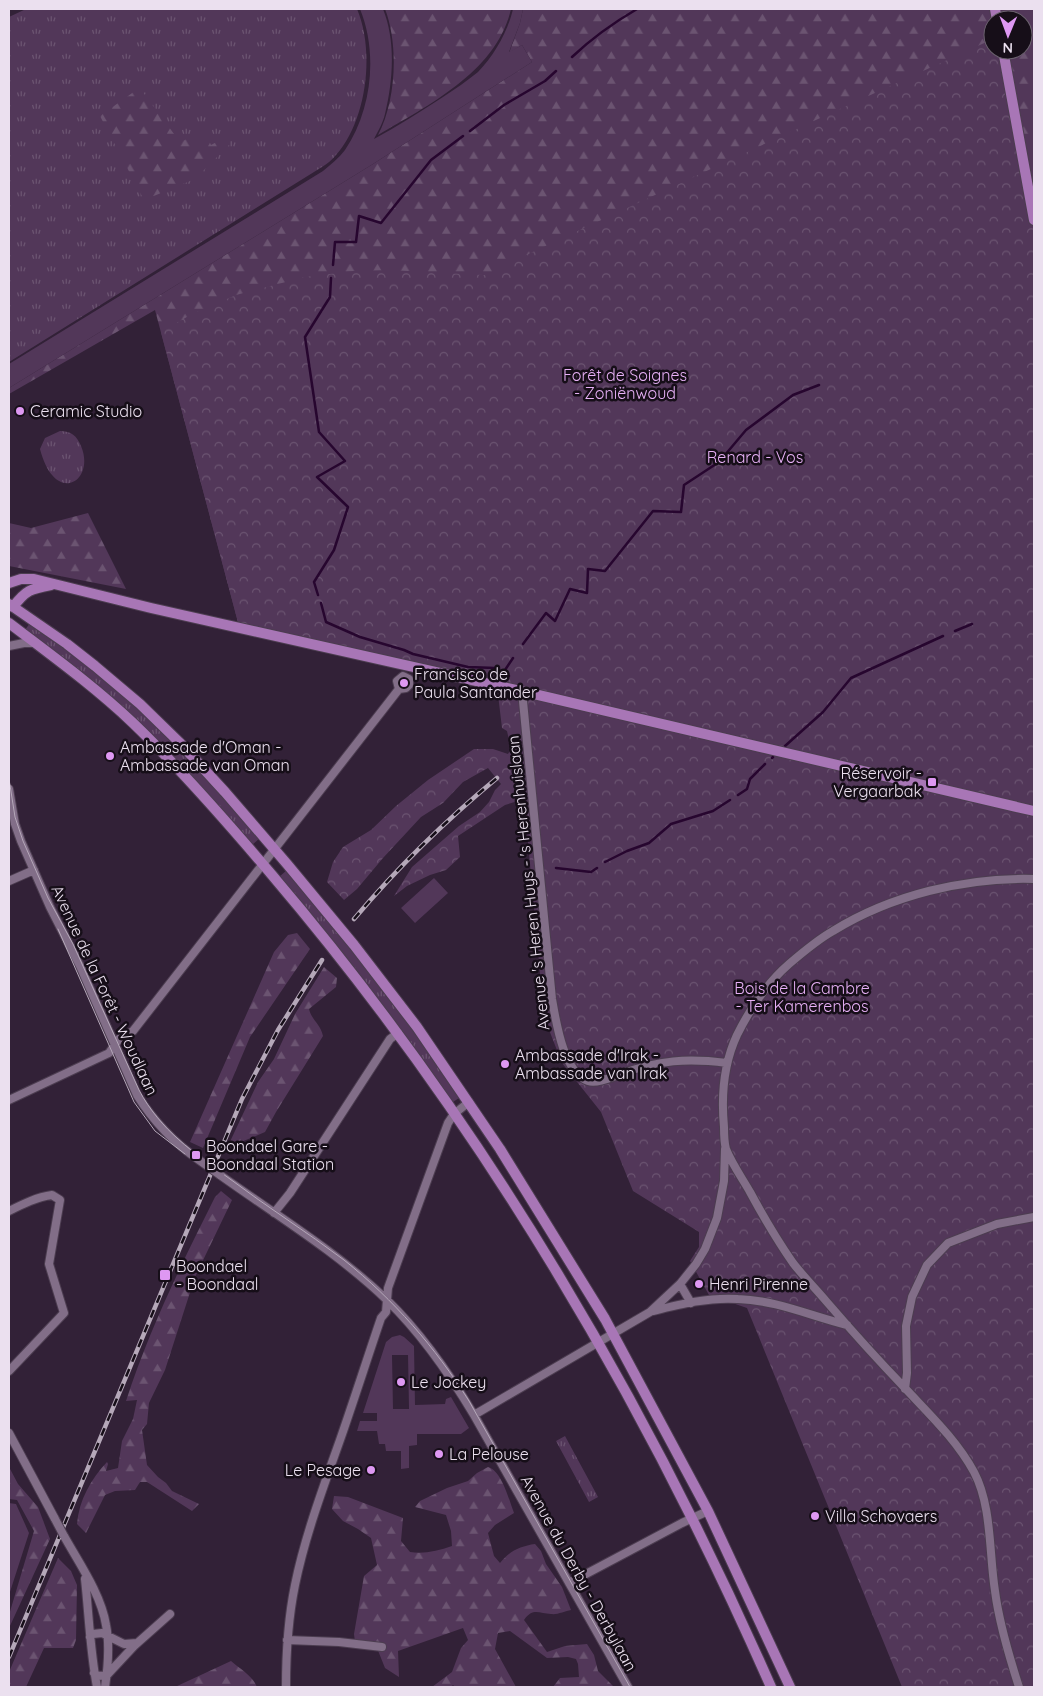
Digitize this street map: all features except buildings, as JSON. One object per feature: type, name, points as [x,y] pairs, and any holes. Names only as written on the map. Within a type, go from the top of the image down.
[{"type":"main road","points":[[1005,60],[1034,220]]},
{"type":"main road","points":[[9,582],[21,579],[34,579],[52,585],[522,691],[1034,811]]},
{"type":"main road","points":[[52,585],[31,589],[10,607],[67,644],[140,704],[225,792],[376,973],[417,1027],[469,1102],[539,1210],[614,1334],[708,1511],[790,1687]]},
{"type":"main road","points":[[9,623],[100,692],[134,724],[199,792],[263,864],[342,959],[398,1032],[524,1222],[598,1343],[692,1518],[771,1687]]},
{"type":"street","points":[[9,646],[36,643]]},
{"type":"street","points":[[9,1100],[109,1053],[118,1039],[133,1030],[399,689]]},
{"type":"street","name":"Avenue 's Heren Huys - 's Herenhuislaan","points":[[522,691],[552,999],[562,1048],[573,1068],[585,1080],[591,1082],[660,1062],[702,1060],[727,1063]]},
{"type":"street","name":"Avenue de la Forêt - Woudlaan","points":[[9,789],[18,833],[80,966],[114,1045],[149,1114],[167,1134],[199,1160],[342,1261],[387,1300]]},
{"type":"street","points":[[9,881],[34,870]]},
{"type":"street","points":[[474,1415],[650,1312],[680,1284],[696,1264],[705,1249],[717,1218],[724,1181],[725,1147],[722,1106],[723,1082],[727,1063],[733,1044],[745,1020],[771,982],[833,930],[873,910],[947,887],[995,880],[1034,879]]},
{"type":"street","points":[[274,1213],[290,1194],[390,1039],[398,1032]]},
{"type":"street","points":[[286,1687],[287,1640],[292,1598],[303,1550],[322,1487],[381,1318],[386,1312],[388,1288],[448,1123],[454,1114],[469,1102]]},
{"type":"street","points":[[725,1147],[768,1225],[795,1265],[954,1442],[980,1484],[987,1514],[995,1595],[1019,1687]]},
{"type":"street","points":[[9,1210],[30,1200],[46,1196],[52,1195],[60,1200],[49,1264],[64,1313],[9,1372]]},
{"type":"street","points":[[905,1389],[907,1374],[906,1326],[912,1297],[927,1265],[948,1242],[996,1224],[1034,1216]]},
{"type":"street","points":[[680,1284],[691,1303]]},
{"type":"street","points":[[650,1312],[712,1299],[738,1299],[785,1307],[816,1318],[847,1325]]},
{"type":"street","name":"Avenue du Derby - Derbylaan","points":[[387,1300],[435,1354],[474,1415],[628,1687]]},
{"type":"street","points":[[9,1433],[99,1599],[107,1636],[107,1675],[105,1687]]},
{"type":"street","points":[[569,1583],[708,1511]]},
{"type":"street","points":[[85,1574],[90,1637],[97,1687]]},
{"type":"street","points":[[89,1609],[92,1602],[98,1603],[101,1606]]},
{"type":"street","points":[[94,1673],[98,1676],[107,1675],[137,1643],[170,1614]]},
{"type":"street","points":[[90,1637],[96,1633],[102,1633],[124,1644],[137,1643]]},
{"type":"street","points":[[287,1640],[340,1642],[382,1647]]},
{"type":"green space","points":[[26,9],[357,9],[363,26],[366,45],[365,85],[355,123],[347,140],[329,162],[9,362],[9,17]]},
{"type":"green space","points":[[360,9],[383,9],[390,34],[392,61],[390,88],[383,121],[374,139],[443,97],[478,72],[500,43],[513,9],[523,9],[509,52],[522,45],[532,62],[373,164],[9,388],[9,364],[323,171],[340,156],[354,134],[361,117],[369,81],[369,44],[366,26]]},
{"type":"green space","points":[[385,9],[511,9],[503,31],[491,51],[476,68],[439,98],[378,135],[389,106],[394,73],[392,39]]},
{"type":"green space","name":"Renard - Vos","points":[[523,9],[1034,9],[1034,813],[239,626],[155,310],[9,394],[9,388],[373,164],[532,62],[522,45],[509,53]]},
{"type":"green space","points":[[983,44],[983,60],[1002,60],[1034,231],[1034,1687],[902,1687],[747,1308],[709,1295],[690,1261],[699,1247],[699,1232],[633,1191],[601,1112],[562,1063],[544,1017],[524,799],[505,805],[458,836],[460,857],[446,870],[407,886],[394,896],[412,867],[459,826],[480,812],[489,802],[495,790],[501,784],[488,768],[463,782],[443,803],[421,817],[357,889],[344,900],[327,882],[333,862],[343,847],[371,830],[396,806],[428,780],[474,749],[493,749],[508,754],[511,749],[507,731],[502,728],[497,686],[239,626],[161,332],[192,314],[236,295],[305,277],[354,271],[389,270],[501,276],[503,271],[524,256]]},
{"type":"green space","points":[[135,91],[142,91],[180,142],[194,136],[207,136],[211,145],[226,137],[230,144],[195,179],[144,200],[100,116]]},
{"type":"green space","points":[[60,431],[70,433],[78,439],[81,446],[84,459],[83,469],[79,478],[72,482],[64,483],[55,478],[47,467],[40,449],[45,438]]},
{"type":"green space","points":[[88,513],[126,589],[9,566],[9,523],[31,528]]},
{"type":"green space","points":[[30,623],[90,666],[124,694],[177,746],[260,838],[252,845],[215,804],[25,630]]},
{"type":"green space","points":[[287,870],[389,996],[460,1095],[459,1098],[453,1102],[451,1101],[380,1003],[279,877]]},
{"type":"green space","points":[[434,878],[448,893],[415,923],[401,908]]},
{"type":"green space","points":[[297,933],[310,949],[250,1037],[203,1148],[190,1142],[274,952],[288,935]]},
{"type":"green space","points":[[324,967],[337,978],[336,987],[309,1009],[323,1036],[265,1132],[227,1148],[258,1082],[274,1059],[295,1014]]},
{"type":"green space","points":[[221,1191],[232,1200],[195,1277],[165,1370],[149,1403],[147,1424],[142,1430],[147,1465],[172,1491],[199,1504],[192,1511],[147,1482],[140,1482],[135,1490],[115,1491],[105,1495],[86,1533],[77,1524],[83,1498],[96,1475],[107,1462],[106,1471],[118,1468],[122,1441],[133,1419],[137,1400],[126,1401],[145,1348],[178,1272],[215,1197]]},
{"type":"green space","points":[[400,1335],[414,1346],[415,1405],[445,1404],[446,1399],[451,1397],[469,1428],[461,1434],[417,1434],[417,1445],[409,1446],[409,1468],[401,1469],[401,1451],[386,1451],[385,1444],[379,1444],[377,1431],[357,1431],[360,1421],[377,1421],[377,1413],[363,1413],[386,1342],[392,1337]],"holes":[[[392,1355],[408,1355],[409,1409],[393,1409]]]},
{"type":"green space","points":[[565,1436],[598,1497],[589,1502],[556,1441]]},
{"type":"green space","points":[[9,1467],[18,1484],[38,1507],[50,1539],[9,1628],[9,1615],[34,1531],[17,1500],[9,1499]]},
{"type":"green space","points":[[488,1467],[501,1480],[514,1513],[495,1525],[488,1533],[494,1556],[500,1563],[507,1555],[516,1550],[535,1544],[562,1587],[571,1610],[553,1614],[534,1612],[524,1620],[547,1652],[565,1646],[587,1644],[594,1655],[598,1671],[614,1687],[553,1687],[560,1678],[579,1677],[576,1659],[568,1657],[547,1658],[510,1631],[498,1633],[495,1649],[516,1687],[455,1687],[453,1685],[451,1687],[432,1687],[452,1672],[461,1648],[468,1640],[463,1628],[398,1651],[399,1677],[385,1668],[377,1648],[355,1642],[354,1634],[364,1576],[377,1565],[371,1538],[343,1521],[332,1509],[334,1496],[348,1497],[403,1518],[401,1541],[410,1552],[431,1552],[452,1546],[451,1531],[446,1515],[415,1507],[420,1501],[447,1488],[468,1481]]},
{"type":"green space","points":[[9,1503],[16,1504],[29,1533],[9,1595]]},
{"type":"green space","points":[[58,1558],[71,1571],[77,1585],[76,1640],[73,1648],[44,1648],[26,1687],[9,1687],[9,1672]]},
{"type":"green space","points":[[231,1661],[249,1676],[257,1687],[175,1687]]},
{"type":"waterway","points":[[572,57],[603,31],[637,9]]},
{"type":"waterway","points":[[470,131],[504,105],[545,81],[556,71]]},
{"type":"waterway","points":[[333,265],[335,242],[356,242],[359,216],[381,223],[431,160],[463,136]]},
{"type":"waterway","points":[[318,595],[314,582],[334,550],[348,507],[317,477],[345,461],[319,432],[305,337],[330,297],[331,278]]},
{"type":"waterway","points":[[523,644],[546,613],[555,621],[570,589],[587,593],[588,569],[605,571],[653,511],[681,512],[684,485],[719,462],[746,430],[793,395],[819,385]]},
{"type":"waterway","points":[[321,603],[326,622],[360,637],[413,654],[468,667],[495,668],[509,676]]},
{"type":"waterway","points":[[955,631],[972,624]]},
{"type":"waterway","points":[[785,746],[823,712],[851,678],[943,636]]},
{"type":"waterway","points":[[503,673],[513,658]]},
{"type":"waterway","points":[[738,795],[747,789],[750,779],[765,764]]},
{"type":"waterway","points":[[605,862],[649,843],[671,824],[713,811],[730,800]]},
{"type":"waterway","points":[[556,868],[591,872],[597,868]]},
{"type":"tram line","points":[[9,779],[15,817],[23,841],[48,898],[73,944],[147,1104],[168,1129],[191,1150],[362,1275],[397,1308],[428,1343],[469,1401],[630,1687]]},
{"type":"tram line","points":[[58,929],[134,1102],[155,1131],[185,1154]]},
{"type":"railway","points":[[354,919],[422,845],[497,778]]},
{"type":"railway","points":[[9,1657],[242,1099],[278,1030],[322,960]]},
{"type":"place","name":"Ceramic Studio","points":[[20,411]]},
{"type":"place","name":"Francisco de Paula Santander","points":[[404,683]]},
{"type":"place","name":"Ambassade d'Oman - Ambassade van Oman","points":[[110,756]]},
{"type":"place","name":"Réservoir - Vergaarbak","points":[[932,782]]},
{"type":"place","name":"Ambassade d'Irak - Ambassade van Irak","points":[[505,1064]]},
{"type":"place","name":"Boondael Gare - Boondaal Station","points":[[196,1155]]},
{"type":"place","name":"Boondael - Boondaal","points":[[165,1275]]},
{"type":"place","name":"Henri Pirenne","points":[[699,1284]]},
{"type":"place","name":"Le Jockey","points":[[401,1382]]},
{"type":"place","name":"La Pelouse","points":[[439,1454]]},
{"type":"place","name":"Le Pesage","points":[[371,1470]]},
{"type":"place","name":"Villa Schovaers","points":[[815,1516]]},
{"type":"park label","name":"Forêt de Soignes - Zoniënwoud","points":[[625,384]]},
{"type":"park label","name":"Bois de la Cambre - Ter Kamerenbos","points":[[802,997]]}]
